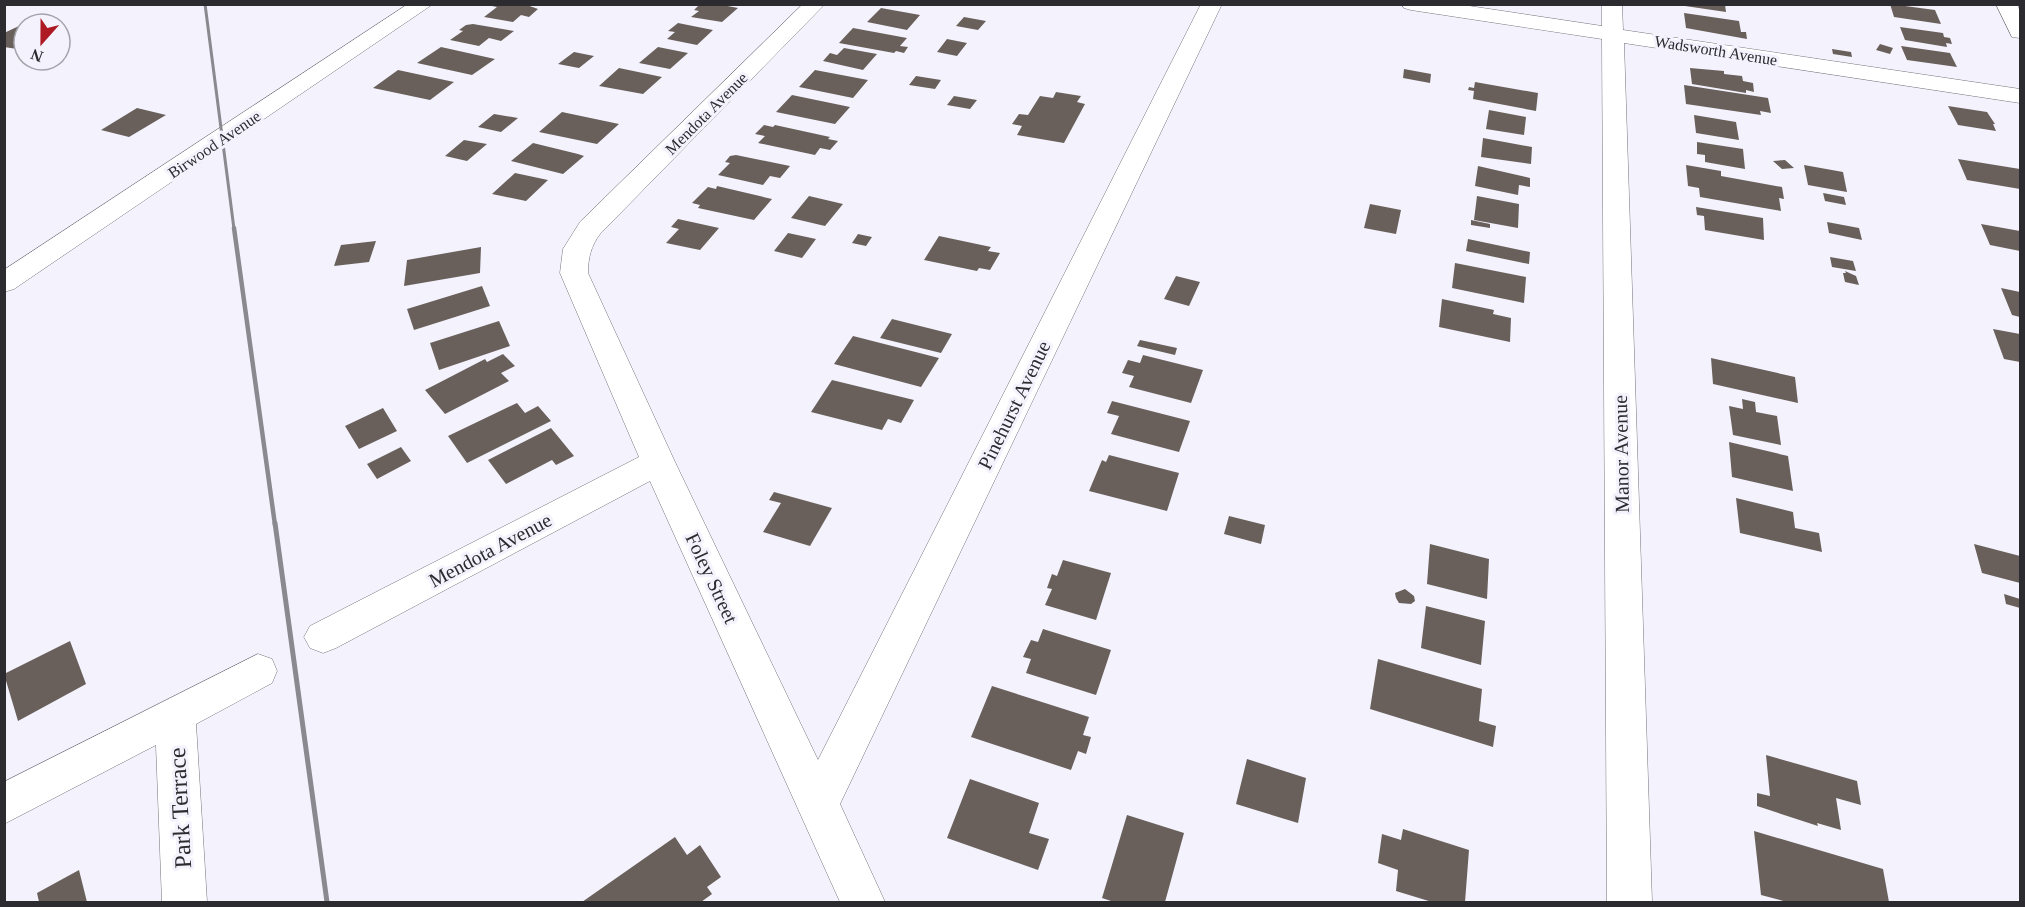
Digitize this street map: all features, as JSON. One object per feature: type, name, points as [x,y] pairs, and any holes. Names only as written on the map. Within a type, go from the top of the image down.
[{"type":"street","name":"Birwood Avenue","points":[[4,283],[423,4]]},
{"type":"street","name":"Mendota Avenue","points":[[575,251],[578,243],[590,228],[815,4]]},
{"type":"street","name":"Pinehurst Avenue","points":[[817,806],[1212,4]]},
{"type":"street","name":"Wadsworth Avenue","points":[[1411,4],[1612,20],[2020,96]]},
{"type":"street","points":[[2006,4],[2020,32]]},
{"type":"street","name":"Manor Avenue","points":[[1612,20],[1630,903]]},
{"type":"street","name":"Foley Street","points":[[575,251],[574,273],[658,462],[862,903]]},
{"type":"street","name":"Mendota Avenue","points":[[323,637],[658,462]]},
{"type":"street","points":[[4,804],[258,671]]},
{"type":"street","name":"Park Terrace","points":[[175,714],[185,903]]},
{"type":"building","points":[[494,4],[524,4],[538,9],[529,17],[521,15],[513,22],[484,17],[497,7],[492,6]]},
{"type":"building","points":[[700,4],[738,8],[722,22],[691,17],[699,11],[694,10]]},
{"type":"building","points":[[1685,4],[1725,4],[1726,12],[1685,6]]},
{"type":"building","points":[[1890,4],[1935,10],[1941,24],[1894,17]]},
{"type":"building","points":[[881,8],[920,15],[907,30],[867,22]]},
{"type":"building","points":[[1684,13],[1739,21],[1741,32],[1746,32],[1747,39],[1686,28]]},
{"type":"building","points":[[964,17],[986,21],[978,30],[956,26]]},
{"type":"building","points":[[678,23],[713,30],[697,45],[667,39],[675,32],[668,31]]},
{"type":"building","points":[[473,24],[514,31],[501,41],[489,38],[479,46],[450,40],[463,31],[459,30],[466,25]]},
{"type":"building","points":[[1900,27],[1943,33],[1944,37],[1950,38],[1952,44],[1946,43],[1947,47],[1905,40]]},
{"type":"building","points":[[853,28],[907,38],[900,46],[908,47],[904,53],[896,51],[894,53],[839,43]]},
{"type":"building","points":[[12,29],[12,48],[4,47],[4,33]]},
{"type":"building","points":[[947,39],[967,43],[957,56],[937,52]]},
{"type":"building","points":[[1880,44],[1893,48],[1890,54],[1876,50]]},
{"type":"building","points":[[1901,46],[1950,53],[1957,67],[1907,60]]},
{"type":"building","points":[[441,47],[495,59],[472,75],[417,63]]},
{"type":"building","points":[[658,47],[688,53],[670,69],[639,63]]},
{"type":"building","points":[[844,48],[877,54],[863,70],[823,61],[830,53],[837,55]]},
{"type":"building","points":[[1832,49],[1851,52],[1852,57],[1833,54]]},
{"type":"building","points":[[574,52],[594,56],[579,68],[558,64]]},
{"type":"building","points":[[619,68],[662,77],[643,94],[599,86]]},
{"type":"building","points":[[1690,68],[1724,71],[1724,74],[1742,76],[1743,81],[1753,83],[1754,92],[1746,90],[1746,93],[1692,84]]},
{"type":"building","points":[[1404,69],[1431,74],[1430,83],[1403,78]]},
{"type":"building","points":[[398,70],[454,82],[430,100],[373,88]]},
{"type":"building","points":[[815,70],[868,80],[853,98],[799,87]]},
{"type":"building","points":[[916,76],[941,80],[935,89],[909,85]]},
{"type":"building","points":[[1475,82],[1538,93],[1536,111],[1473,99],[1474,91],[1468,90],[1469,87],[1474,88]]},
{"type":"building","points":[[1684,85],[1768,98],[1771,113],[1760,111],[1761,115],[1686,104]]},
{"type":"building","points":[[1056,92],[1081,96],[1077,102],[1085,104],[1064,143],[1017,135],[1022,126],[1012,124],[1019,114],[1028,115],[1040,96],[1053,98]]},
{"type":"building","points":[[792,95],[850,107],[835,124],[776,112]]},
{"type":"building","points":[[954,96],[977,100],[970,109],[947,105]]},
{"type":"building","points":[[1948,106],[1987,112],[1995,124],[1993,124],[1996,131],[1958,125]]},
{"type":"building","points":[[137,108],[166,115],[129,137],[101,130]]},
{"type":"building","points":[[1489,110],[1526,117],[1524,135],[1486,129]]},
{"type":"building","points":[[562,112],[619,124],[597,144],[539,132]]},
{"type":"building","points":[[494,114],[518,118],[501,132],[478,127]]},
{"type":"building","points":[[1694,115],[1736,122],[1739,140],[1696,133]]},
{"type":"building","points":[[764,125],[773,127],[775,125],[830,137],[828,139],[838,141],[830,150],[820,148],[815,155],[758,143],[765,136],[755,134]]},
{"type":"building","points":[[1483,138],[1532,147],[1531,164],[1481,157]]},
{"type":"building","points":[[464,140],[487,144],[467,161],[445,156]]},
{"type":"building","points":[[1697,142],[1743,149],[1745,169],[1705,162],[1705,155],[1697,154]]},
{"type":"building","points":[[533,143],[584,156],[563,174],[511,161]]},
{"type":"building","points":[[736,155],[790,166],[780,178],[770,176],[763,185],[718,175],[730,163],[725,162],[730,156]]},
{"type":"building","points":[[1958,159],[2020,169],[2020,189],[1967,180]]},
{"type":"building","points":[[1785,160],[1794,168],[1782,169],[1773,161]]},
{"type":"building","points":[[1686,165],[1721,171],[1721,176],[1782,187],[1784,199],[1779,198],[1781,211],[1700,197],[1699,188],[1688,186]]},
{"type":"building","points":[[1804,165],[1843,172],[1847,192],[1808,185]]},
{"type":"building","points":[[1478,166],[1530,178],[1530,187],[1519,185],[1518,195],[1475,186]]},
{"type":"building","points":[[515,173],[548,180],[526,201],[492,194]]},
{"type":"building","points":[[717,186],[772,199],[754,220],[698,208],[700,205],[692,203],[708,187],[716,189]]},
{"type":"building","points":[[1823,193],[1844,197],[1846,205],[1825,201]]},
{"type":"building","points":[[809,196],[843,204],[825,226],[791,218]]},
{"type":"building","points":[[1477,196],[1519,204],[1518,228],[1474,220]]},
{"type":"building","points":[[1370,204],[1401,210],[1396,234],[1364,228]]},
{"type":"building","points":[[1696,207],[1763,218],[1764,240],[1705,230],[1704,216],[1697,215]]},
{"type":"building","points":[[678,219],[719,228],[700,250],[666,243],[679,229],[671,227]]},
{"type":"building","points":[[1471,220],[1490,224],[1490,228],[1471,225]]},
{"type":"building","points":[[1827,222],[1859,228],[1862,240],[1829,233]]},
{"type":"building","points":[[1981,224],[2020,231],[2020,251],[1990,245]]},
{"type":"building","points":[[788,233],[816,239],[802,258],[774,251]]},
{"type":"building","points":[[858,234],[872,237],[866,246],[852,243]]},
{"type":"building","points":[[939,236],[991,247],[988,251],[1000,253],[990,270],[979,268],[977,271],[924,260]]},
{"type":"building","points":[[1468,239],[1530,252],[1529,264],[1466,251]]},
{"type":"building","points":[[376,241],[369,262],[334,266],[341,245]]},
{"type":"building","points":[[481,247],[480,273],[404,286],[407,260]]},
{"type":"building","points":[[1830,257],[1853,261],[1856,271],[1832,267]]},
{"type":"building","points":[[1455,263],[1526,277],[1524,303],[1452,288]]},
{"type":"building","points":[[1845,271],[1856,276],[1859,285],[1845,282],[1843,273],[1846,273]]},
{"type":"building","points":[[1176,276],[1200,282],[1189,306],[1164,299]]},
{"type":"building","points":[[482,286],[490,306],[414,330],[407,309]]},
{"type":"building","points":[[2001,288],[2020,292],[2020,317],[2012,315]]},
{"type":"building","points":[[1442,299],[1494,310],[1493,314],[1511,318],[1510,342],[1439,327]]},
{"type":"building","points":[[892,319],[952,334],[941,353],[880,338]]},
{"type":"building","points":[[499,321],[510,346],[439,370],[430,343]]},
{"type":"building","points":[[1993,329],[2020,334],[2020,362],[2004,359]]},
{"type":"building","points":[[853,336],[939,358],[921,387],[834,364]]},
{"type":"building","points":[[1140,340],[1177,348],[1175,355],[1137,346]]},
{"type":"building","points":[[503,354],[515,366],[501,373],[509,381],[445,414],[425,390],[485,359],[487,362]]},
{"type":"building","points":[[1143,355],[1203,370],[1191,403],[1129,387],[1134,376],[1122,373],[1128,360],[1140,363]]},
{"type":"building","points":[[1711,358],[1795,377],[1798,403],[1713,384]]},
{"type":"building","points":[[832,380],[914,400],[901,423],[888,419],[882,430],[811,412]]},
{"type":"building","points":[[1742,399],[1755,402],[1756,412],[1777,416],[1781,445],[1733,435],[1729,406],[1743,409]]},
{"type":"building","points":[[1112,401],[1190,421],[1179,452],[1111,434],[1119,416],[1107,413]]},
{"type":"building","points":[[517,403],[525,413],[538,406],[551,421],[467,463],[448,436]]},
{"type":"building","points":[[383,408],[397,431],[359,449],[345,426]]},
{"type":"building","points":[[551,428],[574,456],[556,465],[552,460],[506,484],[488,460]]},
{"type":"building","points":[[1729,442],[1788,456],[1793,491],[1732,477]]},
{"type":"building","points":[[401,447],[411,461],[377,479],[367,464]]},
{"type":"building","points":[[1109,455],[1179,473],[1167,511],[1089,491],[1102,460],[1106,462]]},
{"type":"building","points":[[774,492],[832,508],[810,546],[763,532],[781,503],[769,500]]},
{"type":"building","points":[[1736,498],[1793,512],[1795,528],[1819,533],[1822,552],[1740,533]]},
{"type":"building","points":[[1229,516],[1265,525],[1261,544],[1224,534]]},
{"type":"building","points":[[1430,544],[1489,559],[1487,599],[1427,584]]},
{"type":"building","points":[[1974,544],[2020,556],[2020,583],[1982,573]]},
{"type":"building","points":[[1063,560],[1111,573],[1096,620],[1045,605],[1052,589],[1047,588],[1052,574],[1057,576]]},
{"type":"building","points":[[1405,589],[1414,596],[1415,601],[1411,604],[1399,603],[1396,598],[1395,593]]},
{"type":"building","points":[[2004,594],[2020,599],[2020,608],[2006,604]]},
{"type":"building","points":[[1426,606],[1485,621],[1481,665],[1421,648]]},
{"type":"building","points":[[1043,629],[1111,650],[1096,695],[1026,673],[1031,659],[1023,657],[1031,640],[1038,642]]},
{"type":"building","points":[[70,641],[86,684],[18,721],[4,674]]},
{"type":"building","points":[[1378,659],[1482,689],[1479,721],[1496,726],[1493,747],[1370,709]]},
{"type":"building","points":[[992,686],[1089,717],[1083,735],[1091,737],[1086,754],[1078,751],[1071,770],[971,737]]},
{"type":"building","points":[[1766,755],[1857,781],[1861,805],[1836,798],[1841,830],[1817,823],[1818,826],[1757,806],[1757,793],[1770,796]]},
{"type":"building","points":[[1247,759],[1306,778],[1298,823],[1236,804]]},
{"type":"building","points":[[970,779],[1039,803],[1029,833],[1049,839],[1038,870],[947,838]]},
{"type":"building","points":[[1127,815],[1184,833],[1165,902],[1114,902],[1102,898]]},
{"type":"building","points":[[1403,829],[1469,850],[1465,902],[1432,902],[1396,891],[1398,870],[1378,863],[1382,834],[1401,840]]},
{"type":"building","points":[[1754,831],[1883,869],[1889,902],[1787,902],[1761,895]]},
{"type":"building","points":[[675,837],[687,855],[700,845],[721,877],[707,887],[712,894],[701,902],[582,902]]},
{"type":"building","points":[[79,870],[87,902],[39,902],[37,893]]},
{"type":"railway","points":[[205,4],[234,229]]},
{"type":"railway","points":[[234,228],[275,525]]},
{"type":"railway","points":[[275,523],[327,902]]}]
